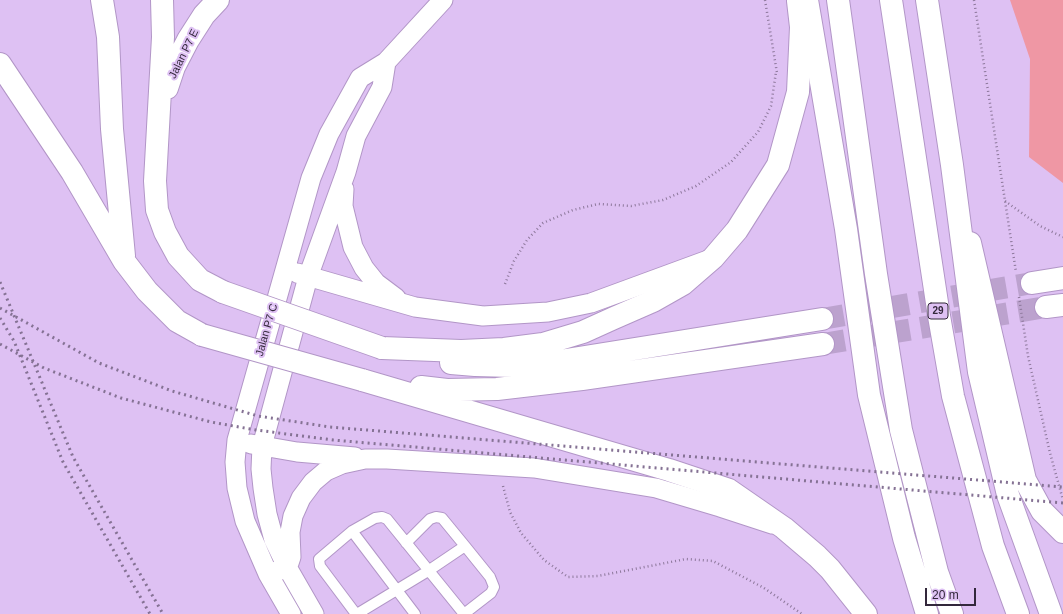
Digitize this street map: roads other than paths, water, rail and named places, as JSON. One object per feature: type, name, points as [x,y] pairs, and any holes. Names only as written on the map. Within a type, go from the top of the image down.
[{"type":"main road","points":[[102,0],[108,37],[112,129],[124,261]]},
{"type":"main road","name":"Jalan P7 E","points":[[158,138],[166,94],[174,67],[188,40],[204,15],[218,0]]},
{"type":"main road","points":[[382,348],[461,351],[504,349],[543,344],[583,332],[654,301],[683,284],[713,258],[737,230],[778,165],[789,132],[798,92],[801,27],[798,0]]},
{"type":"main road","points":[[807,0],[846,229],[869,395],[904,538],[926,614]]},
{"type":"main road","points":[[838,0],[876,274],[901,430],[937,572],[952,614]]},
{"type":"main road","name":"29","points":[[890,0],[939,316],[953,396],[989,533],[1018,614]]},
{"type":"main road","points":[[926,0],[952,166],[979,372],[1008,495],[1051,614]]},
{"type":"main road","points":[[163,2],[163,37],[155,181],[157,210],[165,232],[178,256],[200,280],[223,292],[382,348],[437,361],[475,365],[513,366],[541,364],[822,319]]},
{"type":"main road","points":[[0,64],[72,172],[124,261],[147,291],[177,321],[202,335],[362,380],[669,470],[729,490],[784,528],[830,569],[866,614]]},
{"type":"main road","points":[[952,166],[1025,480],[1042,511],[1063,532]]},
{"type":"main road","points":[[1023,285],[1063,278]]},
{"type":"main road","points":[[362,380],[447,390],[497,389],[582,379],[823,344]]},
{"type":"street","name":"Jalan P7 C","points":[[291,614],[268,574],[245,521],[237,488],[235,462],[237,440],[284,270],[312,178],[329,134],[360,78],[386,62],[443,0]]},
{"type":"street","points":[[314,614],[286,567],[274,540],[267,514],[261,469],[262,446],[308,277],[346,172],[356,136],[382,87],[386,62]]},
{"type":"street","points":[[346,172],[343,206],[353,247],[360,261],[376,283],[395,298],[415,307]]},
{"type":"street","points":[[284,270],[415,307],[483,316],[548,312],[591,303],[713,258]]},
{"type":"street","points":[[237,440],[297,452],[534,468],[656,488],[784,528]]},
{"type":"street","points":[[268,574],[286,567],[291,558],[290,532],[293,516],[301,498],[313,482],[326,471],[342,464],[365,459],[387,459]]},
{"type":"lane","points":[[406,543],[430,519],[436,517],[442,518],[465,546],[490,577],[494,587],[491,593],[464,614],[428,571],[387,519],[382,517],[375,518],[352,531],[319,559],[320,566],[357,614],[428,571],[465,546]]},
{"type":"lane","points":[[352,531],[415,614]]},
{"type":"tunnel","points":[[822,319],[1032,283]]},
{"type":"tunnel","points":[[823,344],[1046,307]]},
{"type":"railway","points":[[0,282],[73,457],[163,614]]},
{"type":"railway","points":[[0,308],[99,363],[172,391],[258,416],[330,427],[1063,487]]},
{"type":"railway","points":[[0,318],[14,341],[63,462],[150,614]]},
{"type":"railway","points":[[0,344],[44,368],[121,398],[211,422],[256,430],[333,440],[1063,503]]}]
